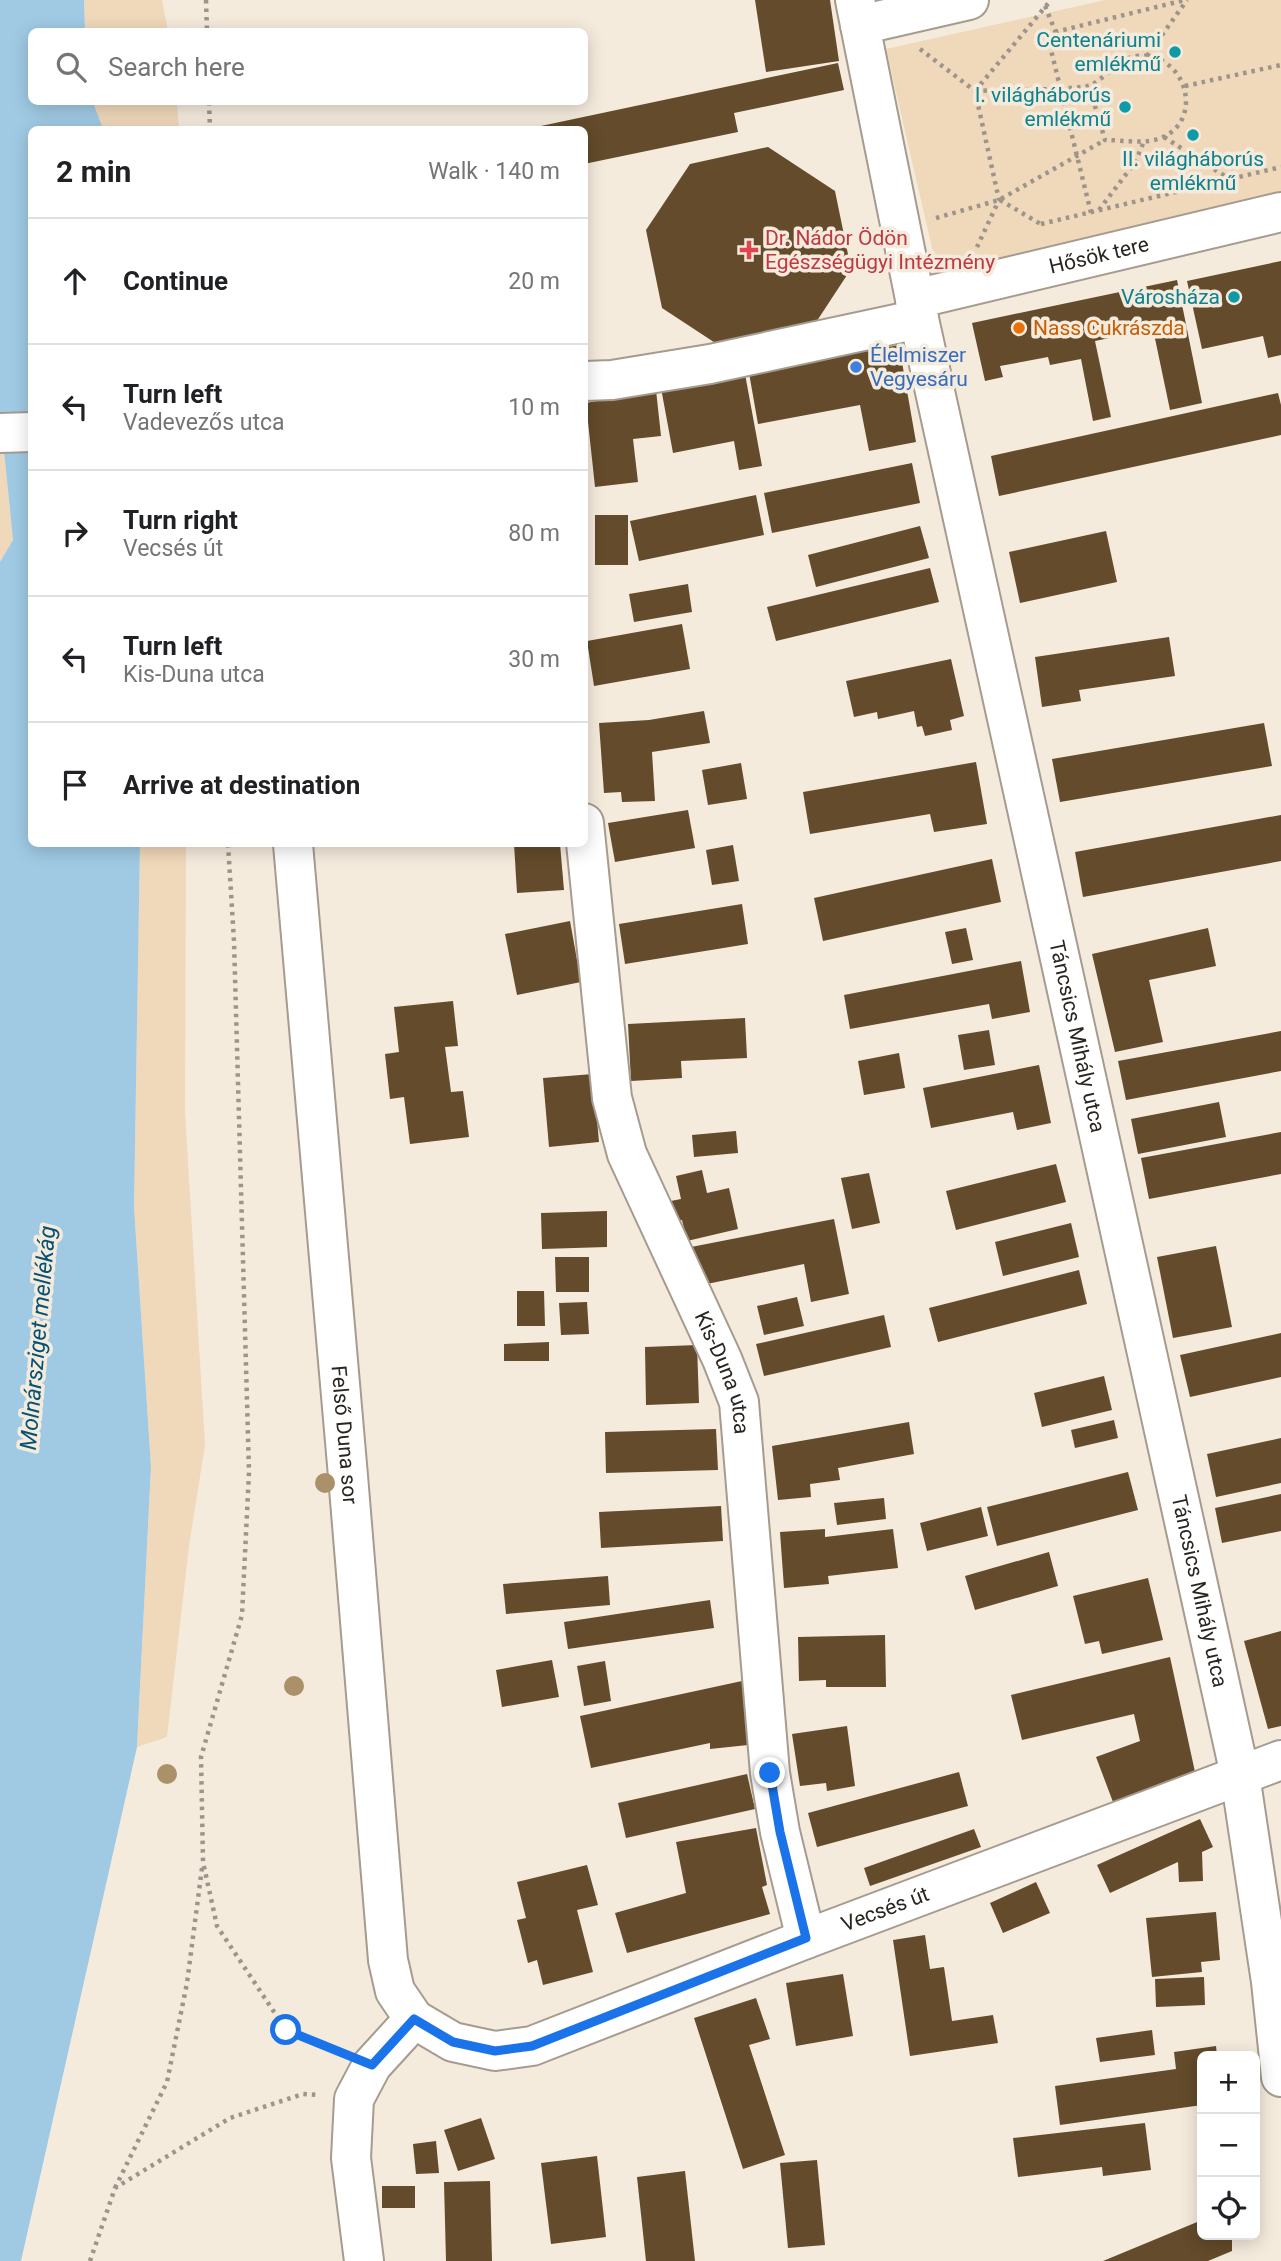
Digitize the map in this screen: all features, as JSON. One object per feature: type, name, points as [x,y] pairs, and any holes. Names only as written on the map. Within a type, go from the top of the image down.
[{"type":"street","points":[[858,13],[969,0]]},
{"type":"street","name":"Táncsics Mihály utca","points":[[858,13],[917,309],[1240,1775],[1271,1982],[1281,2077]]},
{"type":"street","name":"Hősök tere","points":[[588,381],[612,380],[710,364],[1281,212]]},
{"type":"street","points":[[0,433],[28,432]]},
{"type":"street","name":"Felső Duna sor","points":[[293,847],[388,1960],[395,1991],[414,2019]]},
{"type":"street","name":"Kis-Duna utca","points":[[586,847],[612,1098],[627,1154],[739,1402],[770,1773],[780,1832],[806,1938]]},
{"type":"street","name":"Vecsés út","points":[[414,2019],[453,2042],[495,2051],[532,2046],[806,1938],[1281,1760]]},
{"type":"street","points":[[364,2261],[351,2158],[354,2099],[372,2065],[414,2019]]},
{"type":"path","points":[[206,0],[207,28]]},
{"type":"path","points":[[975,91],[1051,0]]},
{"type":"path","points":[[1055,32],[1186,0]]},
{"type":"path","points":[[1147,56],[1186,0]]},
{"type":"path","points":[[1045,6],[1058,38],[1051,50],[1091,213]]},
{"type":"path","points":[[902,229],[999,200],[1105,140],[1144,141],[1164,137],[1179,124],[1187,106],[1185,86],[1171,65],[1147,56],[1120,61],[1090,86],[975,91],[911,42]]},
{"type":"path","points":[[1185,86],[1281,65]]},
{"type":"path","points":[[1090,86],[1105,140]]},
{"type":"path","points":[[975,91],[999,200]]},
{"type":"path","points":[[209,105],[210,126]]},
{"type":"path","points":[[1164,137],[1231,180]]},
{"type":"path","points":[[1098,211],[1136,161],[1144,141]]},
{"type":"path","points":[[1041,225],[1281,167]]},
{"type":"path","points":[[90,2261],[115,2188],[167,2082],[187,1983],[203,1863],[201,1758],[242,1615],[249,1472],[234,941],[228,847]]},
{"type":"path","points":[[203,1863],[217,1926],[286,2030],[372,2065]]},
{"type":"path","points":[[115,2188],[230,2118],[303,2094],[354,2099]]},
{"type":"shaded area","points":[[84,0],[162,0],[167,28],[85,28]]},
{"type":"shaded area","points":[[1105,0],[1281,0],[1281,193],[939,278],[886,49]]},
{"type":"shaded area","points":[[94,105],[177,105],[179,126],[102,126]]},
{"type":"shaded area","points":[[0,412],[13,541],[0,562]]},
{"type":"shaded area","points":[[140,847],[186,847],[185,1112],[205,1445],[189,1546],[167,1737],[137,1747],[151,1467],[134,1207]]},
{"type":"water","name":"Molnársziget mellékág","points":[[0,0],[84,0],[85,28],[28,28],[28,105],[94,105],[102,126],[28,126],[28,847],[140,847],[134,1207],[151,1467],[137,1747],[21,2261],[0,2261],[0,562],[13,540],[0,412]]},
{"type":"building","points":[[755,0],[830,0],[839,61],[766,72]]},
{"type":"building","points":[[838,63],[844,90],[734,113],[738,132],[588,163],[588,126],[541,126]]},
{"type":"building","name":"Dr. Nádor Ödön Egészségügyi Intézmény","points":[[768,147],[835,191],[851,269],[807,336],[729,352],[662,308],[646,230],[690,164]]},
{"type":"building","name":"Városháza","points":[[1281,261],[1281,355],[1268,358],[1263,336],[1202,349],[1187,281]]},
{"type":"building","points":[[1177,280],[1202,403],[1170,410],[1153,329],[1095,341],[1111,417],[1093,421],[1081,359],[1050,365],[1048,357],[1000,366],[1003,377],[985,381],[972,323]]},
{"type":"building","points":[[899,345],[916,442],[869,451],[860,405],[758,424],[749,373]]},
{"type":"building","points":[[745,374],[762,466],[739,470],[734,441],[673,453],[661,388]]},
{"type":"building","points":[[656,390],[661,436],[633,439],[638,482],[595,487],[588,403]]},
{"type":"building","points":[[1278,393],[1281,405],[1281,435],[999,496],[991,456]]},
{"type":"building","points":[[912,463],[920,503],[772,533],[764,493]]},
{"type":"building","points":[[756,495],[764,535],[639,561],[630,521]]},
{"type":"building","points":[[595,515],[628,515],[628,565],[595,565]]},
{"type":"building","points":[[920,526],[929,558],[816,587],[808,555]]},
{"type":"building","points":[[1106,531],[1117,582],[1020,603],[1009,552]]},
{"type":"building","points":[[930,568],[939,602],[776,641],[767,607]]},
{"type":"building","points":[[688,584],[692,612],[634,622],[629,594]]},
{"type":"building","points":[[682,624],[690,669],[594,686],[588,641]]},
{"type":"building","points":[[1169,637],[1175,676],[1079,690],[1081,701],[1042,707],[1035,657]]},
{"type":"building","points":[[951,659],[964,716],[950,720],[952,730],[925,736],[922,726],[917,727],[914,711],[878,719],[877,712],[854,717],[846,681]]},
{"type":"building","points":[[704,711],[710,743],[652,752],[655,801],[622,802],[621,792],[604,793],[599,723],[649,720]]},
{"type":"building","points":[[1264,723],[1272,766],[1060,802],[1052,759]]},
{"type":"building","points":[[976,762],[987,824],[934,832],[930,814],[810,834],[803,792]]},
{"type":"building","points":[[741,763],[747,799],[708,805],[702,770]]},
{"type":"building","points":[[688,810],[695,848],[615,862],[608,823]]},
{"type":"building","points":[[1281,815],[1281,861],[1083,897],[1075,852]]},
{"type":"building","points":[[733,845],[739,881],[712,885],[706,850]]},
{"type":"building","points":[[514,847],[560,847],[564,890],[517,893]]},
{"type":"building","points":[[992,859],[1001,902],[823,941],[814,898]]},
{"type":"building","points":[[742,904],[748,944],[625,964],[619,924]]},
{"type":"building","points":[[570,921],[581,982],[517,995],[505,934]]},
{"type":"building","points":[[966,928],[973,960],[952,964],[945,932]]},
{"type":"building","points":[[1208,928],[1216,966],[1149,980],[1163,1042],[1115,1052],[1092,954]]},
{"type":"building","points":[[1021,961],[1030,1012],[992,1019],[989,1004],[850,1029],[844,995]]},
{"type":"building","points":[[453,1001],[458,1046],[445,1047],[451,1092],[463,1091],[469,1137],[410,1144],[404,1097],[390,1099],[385,1054],[399,1052],[394,1007]]},
{"type":"building","points":[[745,1018],[747,1058],[681,1061],[682,1078],[631,1081],[628,1024]]},
{"type":"building","points":[[989,1030],[995,1065],[964,1070],[958,1035]]},
{"type":"building","points":[[1281,1031],[1281,1071],[1126,1100],[1118,1061]]},
{"type":"building","points":[[899,1053],[905,1088],[864,1095],[858,1061]]},
{"type":"building","points":[[1039,1065],[1051,1123],[1017,1130],[1013,1112],[931,1128],[923,1088]]},
{"type":"building","points":[[593,1074],[599,1142],[549,1147],[543,1078]]},
{"type":"building","points":[[1219,1102],[1226,1137],[1138,1154],[1131,1119]]},
{"type":"building","points":[[736,1131],[738,1153],[694,1157],[692,1135]]},
{"type":"building","points":[[1281,1132],[1281,1174],[1149,1199],[1141,1158]]},
{"type":"building","points":[[1056,1164],[1066,1202],[956,1230],[946,1191]]},
{"type":"building","points":[[702,1170],[707,1193],[729,1188],[738,1229],[687,1241],[682,1220],[676,1222],[671,1201],[681,1199],[676,1176]]},
{"type":"building","points":[[869,1173],[880,1223],[852,1229],[841,1178]]},
{"type":"building","points":[[607,1211],[607,1247],[542,1249],[541,1213]]},
{"type":"building","points":[[834,1219],[849,1294],[811,1302],[804,1264],[702,1285],[686,1248]]},
{"type":"building","points":[[1071,1223],[1079,1257],[1003,1276],[995,1242]]},
{"type":"building","points":[[1216,1246],[1232,1327],[1173,1338],[1157,1257]]},
{"type":"building","points":[[555,1257],[589,1257],[589,1292],[556,1292]]},
{"type":"building","points":[[1079,1270],[1087,1304],[938,1342],[929,1308]]},
{"type":"building","points":[[517,1291],[544,1291],[545,1326],[517,1326]]},
{"type":"building","points":[[797,1297],[804,1326],[764,1335],[757,1306]]},
{"type":"building","points":[[587,1302],[589,1334],[561,1335],[559,1303]]},
{"type":"building","points":[[884,1315],[891,1347],[764,1376],[756,1344]]},
{"type":"building","points":[[1281,1333],[1281,1377],[1190,1397],[1180,1355]]},
{"type":"building","points":[[549,1342],[549,1361],[504,1361],[504,1344]]},
{"type":"building","points":[[697,1345],[699,1403],[646,1405],[645,1347]]},
{"type":"building","points":[[1104,1376],[1112,1410],[1042,1427],[1034,1393]]},
{"type":"building","points":[[1114,1420],[1118,1438],[1075,1448],[1071,1430]]},
{"type":"building","points":[[909,1422],[914,1454],[838,1468],[840,1480],[810,1484],[811,1497],[778,1500],[772,1446]]},
{"type":"building","points":[[716,1429],[718,1470],[606,1473],[605,1432]]},
{"type":"building","points":[[1281,1438],[1281,1483],[1216,1497],[1207,1454]]},
{"type":"building","points":[[1128,1472],[1138,1510],[997,1546],[987,1507]]},
{"type":"building","points":[[1281,1494],[1281,1531],[1222,1543],[1215,1508]]},
{"type":"building","points":[[884,1498],[886,1519],[837,1525],[834,1503]]},
{"type":"building","points":[[721,1506],[723,1541],[601,1548],[599,1512]]},
{"type":"building","points":[[981,1507],[988,1536],[927,1551],[920,1523]]},
{"type":"building","points":[[825,1529],[825,1537],[893,1529],[898,1568],[828,1576],[829,1584],[784,1588],[780,1532]]},
{"type":"building","points":[[1049,1552],[1058,1586],[975,1610],[965,1576]]},
{"type":"building","points":[[608,1576],[610,1605],[506,1614],[503,1584]]},
{"type":"building","points":[[1148,1578],[1163,1640],[1102,1654],[1099,1641],[1085,1644],[1073,1596]]},
{"type":"building","points":[[710,1600],[714,1628],[568,1649],[564,1622]]},
{"type":"building","points":[[1281,1631],[1281,1726],[1268,1729],[1244,1641]]},
{"type":"building","points":[[885,1635],[886,1687],[826,1687],[826,1680],[799,1681],[798,1637]]},
{"type":"building","points":[[1170,1657],[1195,1772],[1113,1802],[1096,1757],[1140,1741],[1134,1714],[1022,1740],[1011,1695]]},
{"type":"building","points":[[552,1660],[559,1697],[502,1707],[496,1670]]},
{"type":"building","points":[[605,1661],[611,1701],[584,1706],[577,1666]]},
{"type":"building","points":[[742,1681],[748,1745],[710,1749],[710,1743],[591,1768],[580,1716]]},
{"type":"building","points":[[847,1726],[855,1786],[827,1791],[826,1783],[800,1786],[792,1734]]},
{"type":"building","points":[[959,1772],[968,1806],[817,1847],[808,1813]]},
{"type":"building","points":[[747,1774],[755,1809],[626,1838],[618,1803]]},
{"type":"building","points":[[1200,1819],[1213,1847],[1202,1852],[1203,1881],[1179,1882],[1178,1862],[1110,1893],[1097,1865]]},
{"type":"building","points":[[756,1828],[767,1885],[762,1887],[770,1914],[627,1953],[615,1913],[686,1893],[676,1842]]},
{"type":"building","points":[[974,1829],[981,1847],[870,1886],[864,1868]]},
{"type":"building","points":[[587,1865],[598,1905],[577,1910],[593,1972],[543,1985],[537,1960],[528,1963],[517,1920],[526,1918],[517,1882]]},
{"type":"building","points":[[1036,1882],[1050,1913],[1003,1933],[990,1903]]},
{"type":"building","points":[[1216,1912],[1220,1960],[1201,1962],[1202,1972],[1152,1977],[1146,1918]]},
{"type":"building","points":[[925,1935],[930,1969],[944,1967],[952,2021],[993,2015],[998,2043],[910,2056],[893,1940]]},
{"type":"building","points":[[843,1974],[853,2036],[796,2046],[786,1983]]},
{"type":"building","points":[[1204,1977],[1205,2005],[1156,2007],[1155,1979]]},
{"type":"building","points":[[756,1998],[770,2039],[749,2045],[785,2155],[743,2169],[694,2018]]},
{"type":"building","points":[[1152,2030],[1155,2055],[1100,2062],[1096,2038]]},
{"type":"building","points":[[1216,2046],[1216,2051],[1197,2051],[1197,2106],[1060,2125],[1055,2086],[1176,2069],[1174,2052]]},
{"type":"building","points":[[481,2118],[495,2159],[458,2171],[444,2130]]},
{"type":"building","points":[[1145,2123],[1151,2170],[1103,2176],[1102,2167],[1018,2177],[1013,2138]]},
{"type":"building","points":[[436,2141],[439,2173],[416,2174],[413,2144]]},
{"type":"building","points":[[597,2156],[606,2237],[551,2244],[541,2163]]},
{"type":"building","points":[[817,2160],[825,2245],[788,2248],[780,2163]]},
{"type":"building","points":[[685,2171],[695,2261],[646,2261],[637,2177]]},
{"type":"building","points":[[490,2181],[492,2261],[446,2261],[444,2182]]},
{"type":"building","points":[[382,2186],[415,2186],[415,2208],[382,2208]]},
{"type":"building","points":[[1197,2222],[1197,2240],[1232,2240],[1232,2251],[1208,2261],[1103,2261]]},
{"type":"place","name":"Centenáriumi emlékmű","points":[[1175,52]]},
{"type":"place","name":"I. világháborús emlékmű","points":[[1125,107]]},
{"type":"place","name":"II. világháborús emlékmű","points":[[1193,135]]},
{"type":"place","name":"Dr. Nádor Ödön Egészségügyi Intézmény","points":[[749,250]]},
{"type":"place","name":"Városháza","points":[[1234,297]]},
{"type":"place","name":"Nass Cukrászda","points":[[1019,328]]},
{"type":"place","name":"Élelmiszer Vegyesáru","points":[[856,367]]},
{"type":"route","points":[[286,2030],[372,2065],[414,2019],[453,2042],[495,2051],[532,2046],[806,1938],[780,1832],[770,1773]]}]
